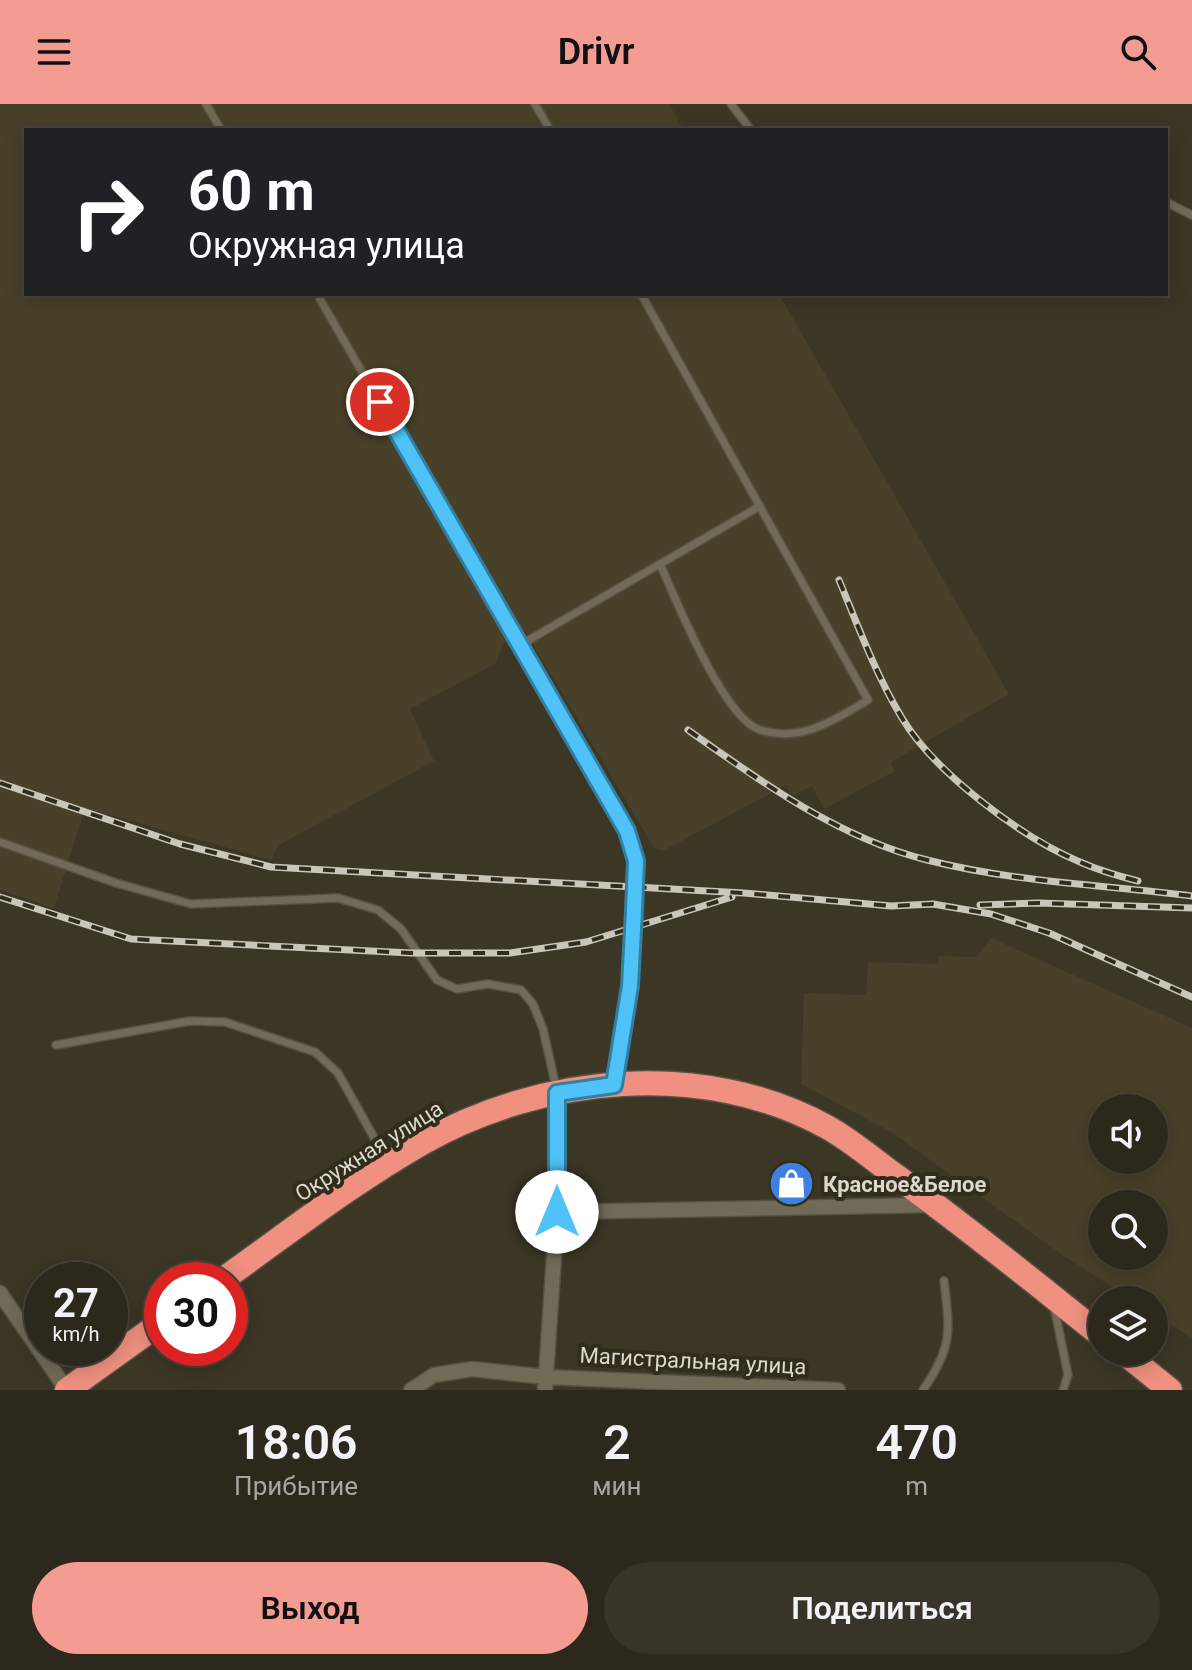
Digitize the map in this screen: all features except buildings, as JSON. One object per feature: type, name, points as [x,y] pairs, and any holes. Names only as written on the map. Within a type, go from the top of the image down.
[{"type":"highway","name":"Окружная улица","points":[[248,1262],[389,1164],[422,1143],[471,1119],[512,1104],[557,1093],[614,1085],[702,1087],[741,1093],[774,1103],[828,1128],[936,1205],[1088,1325]]},
{"type":"highway","points":[[67,1390],[144,1335]]},
{"type":"highway","points":[[1140,1366],[1170,1390]]},
{"type":"street","points":[[546,1383],[557,1212],[557,1093]]},
{"type":"street","points":[[557,1212],[936,1205]]},
{"type":"street","points":[[0,1293],[67,1390]]},
{"type":"street","name":"Магистральная улица","points":[[411,1390],[434,1375],[472,1369],[546,1383],[838,1390]]},
{"type":"lane","points":[[206,104],[220,128]]},
{"type":"lane","points":[[535,104],[549,128]]},
{"type":"lane","points":[[731,104],[749,128]]},
{"type":"lane","points":[[1168,203],[1192,215]]},
{"type":"lane","points":[[318,296],[522,644],[627,831],[636,861],[630,986],[614,1085]]},
{"type":"lane","points":[[642,296],[868,700],[824,727],[784,735],[757,730],[735,711],[711,672],[660,564]]},
{"type":"lane","points":[[522,644],[760,506]]},
{"type":"lane","points":[[0,842],[116,883],[191,904],[338,898],[378,910],[401,929],[437,980],[457,989],[488,984],[521,990],[533,1004],[543,1029],[557,1093]]},
{"type":"lane","points":[[56,1045],[190,1021],[225,1022],[315,1052],[338,1073],[389,1164]]},
{"type":"lane","points":[[923,1390],[948,1345],[944,1281]]},
{"type":"lane","points":[[1051,1296],[1068,1375],[1063,1390]]},
{"type":"shaded area","points":[[0,104],[669,104],[683,128],[24,128],[24,296],[780,296],[1009,694],[891,762],[895,771],[824,809],[812,786],[792,796],[786,785],[663,851],[654,848],[525,631],[505,642],[495,664],[410,709],[434,761],[279,845],[271,860],[85,808],[54,908],[0,890]]},
{"type":"shaded area","points":[[991,938],[1192,1028],[1192,1338],[1168,1323],[1168,1286],[1111,1286],[1067,1258],[891,1132],[801,1084],[804,993],[866,995],[868,962],[938,964],[939,956],[976,957]]},
{"type":"railway","points":[[839,580],[893,702],[916,739],[935,760],[981,801],[1032,837],[1087,865],[1138,881]]},
{"type":"railway","points":[[688,730],[802,806],[863,838],[894,850],[992,873],[1192,896]]},
{"type":"railway","points":[[0,783],[180,844],[271,867],[744,893],[891,906],[933,904],[991,914],[1049,933],[1192,997]]},
{"type":"railway","points":[[0,897],[131,939],[411,953],[510,953],[586,942],[732,897]]},
{"type":"railway","points":[[980,905],[1038,903],[1192,908]]},
{"type":"place","name":"Красное&Белое","points":[[792,1184]]},
{"type":"route","points":[[380,402],[627,831],[636,861],[630,986],[614,1085],[557,1093],[557,1212]]}]
